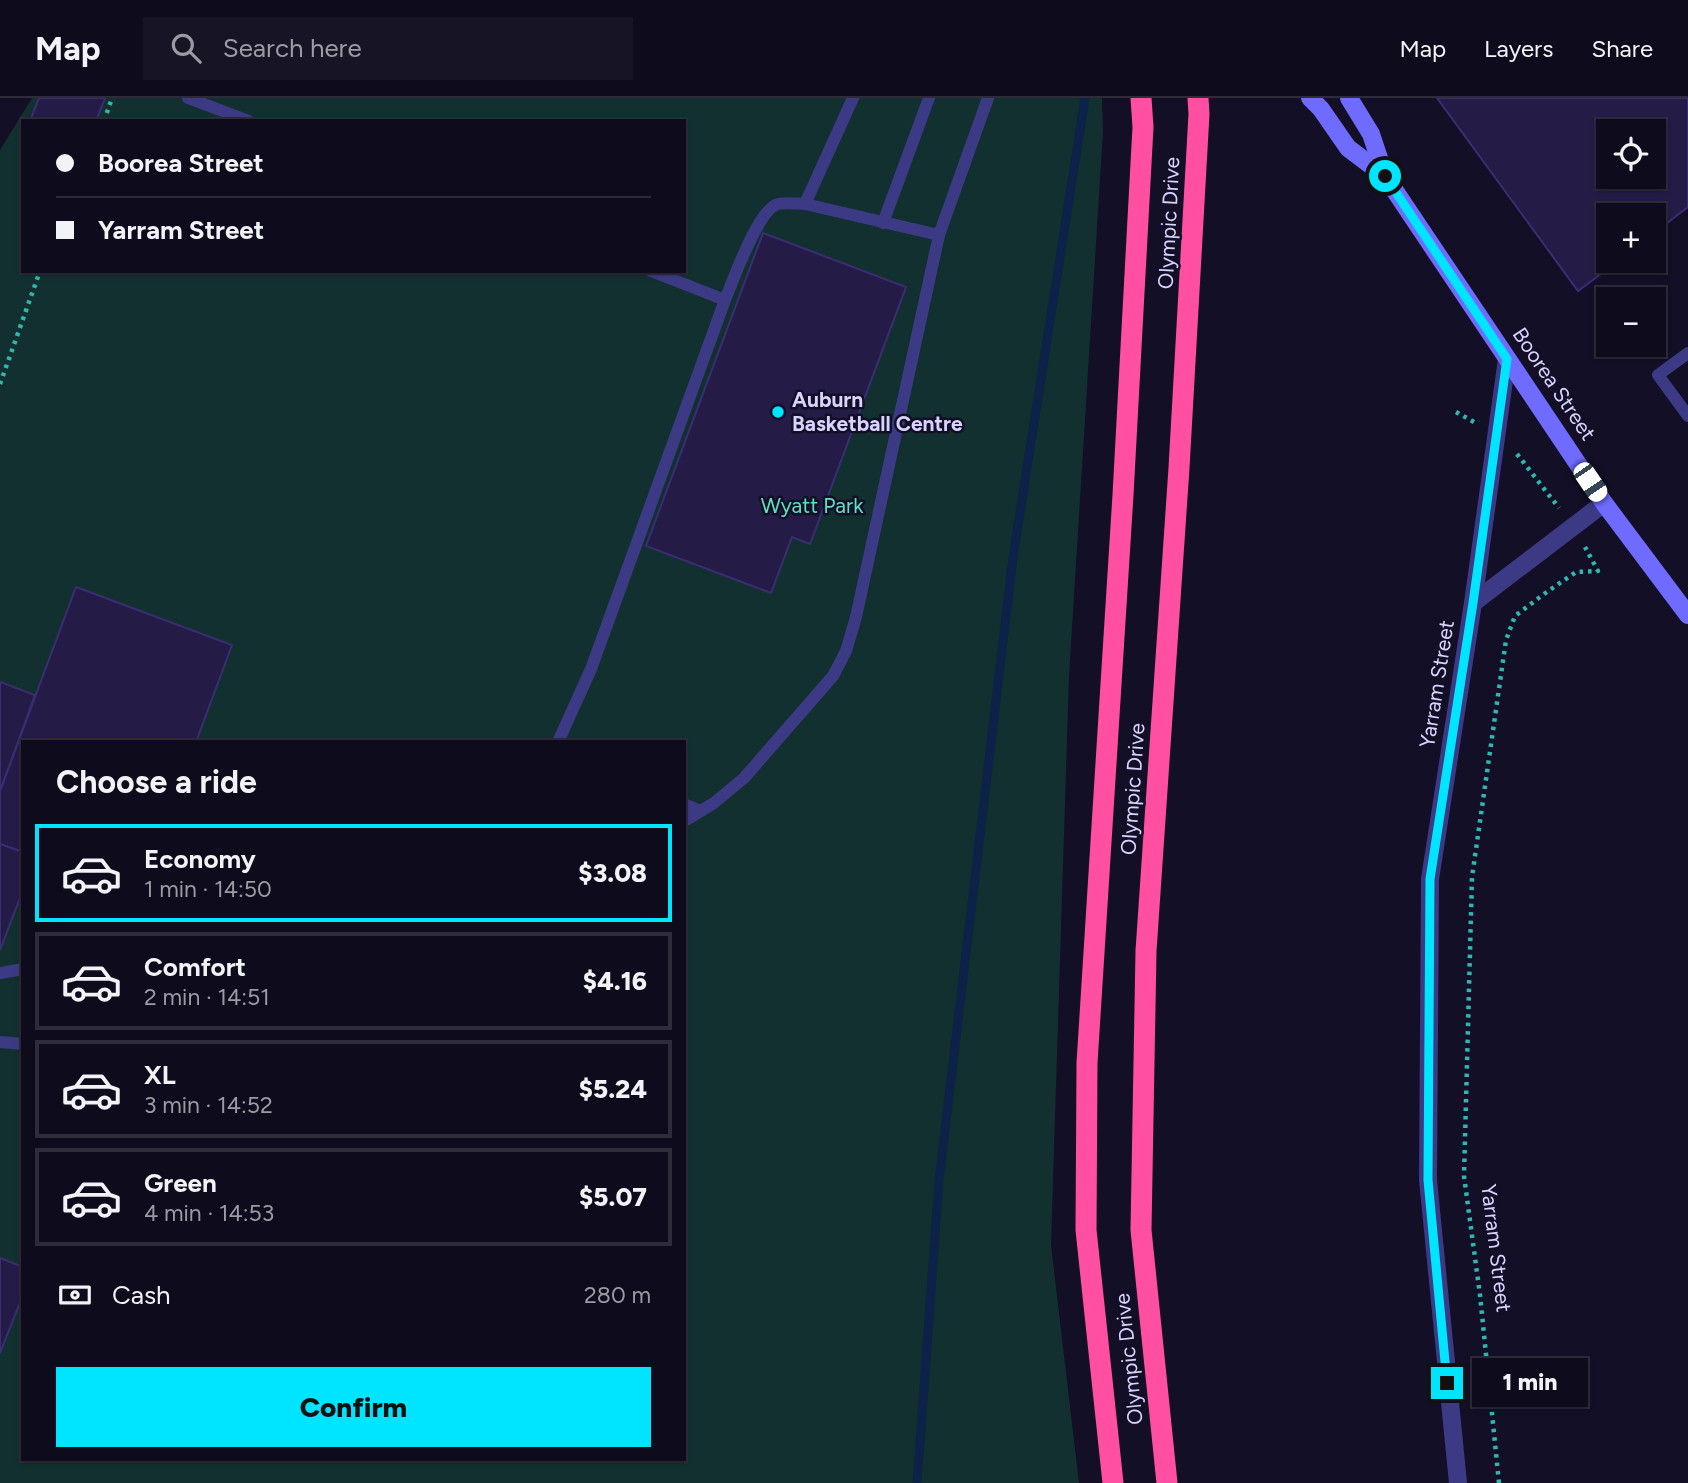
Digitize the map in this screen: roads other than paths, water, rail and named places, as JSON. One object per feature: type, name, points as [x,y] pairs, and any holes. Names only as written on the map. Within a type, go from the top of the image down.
[{"type":"highway","name":"Olympic Drive","points":[[1167,1483],[1141,1230],[1146,965],[1179,468],[1198,98]]},
{"type":"highway","name":"Olympic Drive","points":[[1113,1483],[1086,1230],[1087,1063],[1123,495],[1142,107]]},
{"type":"street","name":"Boorea Street","points":[[1310,98],[1321,109],[1348,148],[1385,176]]},
{"type":"street","name":"Boorea Street","points":[[1349,98],[1371,134],[1385,176],[1604,503],[1688,615]]},
{"type":"street","name":"Yarram Street","points":[[1458,1483],[1428,1180],[1430,879],[1473,603],[1507,359]]},
{"type":"street","name":"Yarram Street","points":[[1473,603],[1604,503]]},
{"type":"lane","points":[[188,98],[244,119]]},
{"type":"lane","points":[[806,204],[853,98]]},
{"type":"lane","points":[[883,223],[929,98]]},
{"type":"lane","points":[[686,820],[714,803],[744,778],[833,676],[846,651],[856,617],[939,235],[988,98]]},
{"type":"lane","points":[[559,740],[591,668],[725,300],[768,210],[777,204],[806,204],[939,235]]},
{"type":"lane","points":[[656,273],[725,300]]},
{"type":"lane","points":[[1688,353],[1658,375],[1688,416]]},
{"type":"lane","points":[[686,805],[701,811]]},
{"type":"lane","points":[[0,973],[21,969]]},
{"type":"lane","points":[[0,1042],[21,1044]]},
{"type":"waterway","points":[[917,1483],[939,1181],[1013,557],[1085,98]]},
{"type":"place","name":"Auburn Basketball Centre","points":[[778,412]]},
{"type":"park label","name":"Wyatt Park","points":[[812,506]]}]
